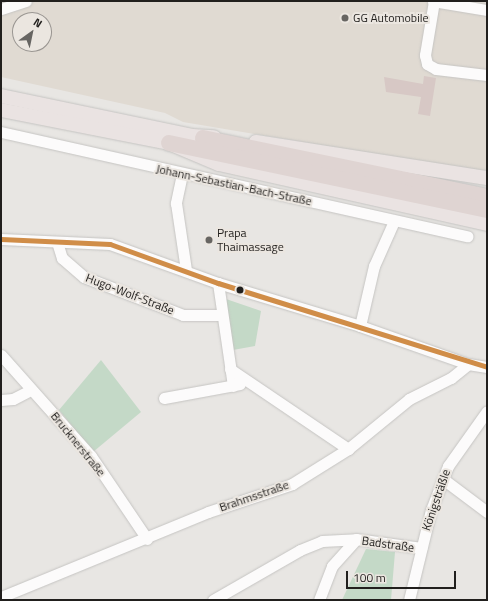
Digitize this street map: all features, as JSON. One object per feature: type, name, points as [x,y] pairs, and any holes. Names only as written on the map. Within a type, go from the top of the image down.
[{"type":"highway","points":[[192,136],[487,197]]},
{"type":"highway","points":[[169,143],[487,210]]},
{"type":"main road","points":[[1,96],[192,136],[229,137],[487,178]]},
{"type":"main road","points":[[1,110],[169,143],[219,164],[487,224]]},
{"type":"street","points":[[1,9],[26,1]]},
{"type":"street","points":[[487,10],[434,1],[425,55],[427,64],[436,69],[487,75]]},
{"type":"street","name":"Johann-Sebastian-Bach-Straße","points":[[1,132],[182,174],[468,236]]},
{"type":"street","points":[[182,174],[176,203],[186,270]]},
{"type":"street","points":[[360,326],[374,266],[394,221]]},
{"type":"street","points":[[1,239],[110,244],[186,270],[218,283],[360,326],[468,364],[487,367]]},
{"type":"street","name":"Hugo-Wolf-Straße","points":[[58,242],[62,258],[84,278],[183,315],[221,315]]},
{"type":"street","points":[[218,283],[221,315],[233,386]]},
{"type":"street","name":"Brucknerstraße","points":[[1,355],[91,456],[147,539]]},
{"type":"street","name":"Brahmsstraße","points":[[4,595],[147,539],[208,512],[292,484],[348,449],[409,399],[451,378],[468,364]]},
{"type":"street","points":[[230,369],[348,449]]},
{"type":"street","points":[[164,398],[233,386],[249,381]]},
{"type":"street","points":[[1,400],[13,399],[31,390]]},
{"type":"street","name":"Königsträßle","points":[[409,600],[421,548],[443,479],[454,454],[487,411]]},
{"type":"street","points":[[443,479],[487,512]]},
{"type":"street","points":[[213,600],[300,550],[322,541],[356,539]]},
{"type":"street","name":"Badstraße","points":[[319,600],[332,566],[356,539],[421,548]]},
{"type":"shaded area","points":[[1,1],[487,1],[487,170],[470,170],[183,122],[165,113],[1,77]]},
{"type":"green space","points":[[226,299],[261,311],[255,346],[233,350]]},
{"type":"green space","points":[[101,360],[141,412],[93,452],[59,410]]},
{"type":"green space","points":[[366,549],[395,552],[391,600],[342,600]]},
{"type":"building","points":[[424,76],[436,78],[430,116],[418,114],[421,97],[386,92],[384,77],[423,84]]},
{"type":"transit line","points":[[1,239],[110,244],[218,283],[487,367]]},
{"type":"place","name":"GG Automobile","points":[[345,18]]},
{"type":"place","name":"Prapa Thaimassage","points":[[209,240]]}]
